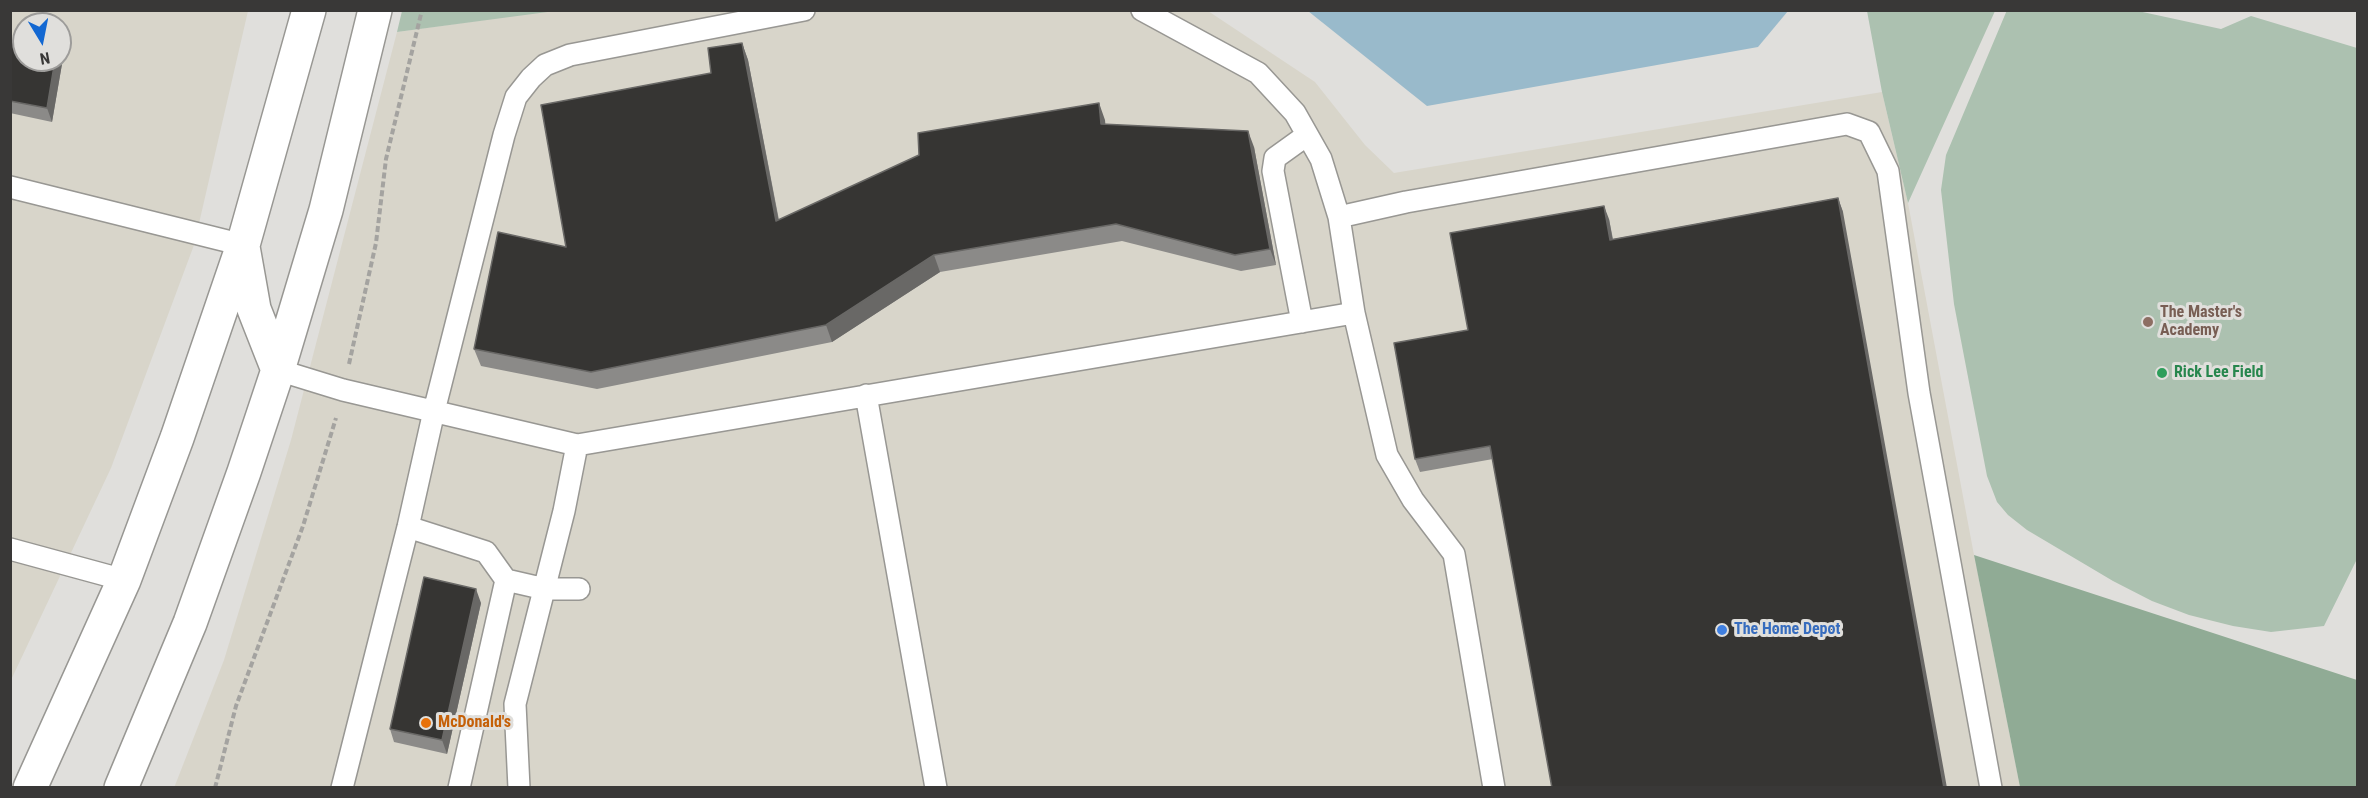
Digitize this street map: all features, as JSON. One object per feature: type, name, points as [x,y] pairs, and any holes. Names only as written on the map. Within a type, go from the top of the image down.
[{"type":"main road","points":[[30,788],[124,580],[177,438],[243,245],[309,10]]},
{"type":"main road","points":[[121,788],[190,623],[278,370],[326,210],[375,10]]},
{"type":"main road","points":[[243,245],[254,309],[278,370]]},
{"type":"lane","points":[[342,788],[408,527],[434,411],[504,135],[516,97],[545,65],[570,55],[804,10]]},
{"type":"lane","points":[[1142,10],[1258,73],[1295,113],[1321,159],[1339,218],[1354,314],[1387,455],[1413,500],[1454,554],[1494,788]]},
{"type":"lane","points":[[1339,218],[1406,202],[1847,124],[1869,132],[1888,171],[1919,393],[1991,788]]},
{"type":"lane","points":[[1302,322],[1273,171],[1275,158],[1307,135]]},
{"type":"lane","points":[[10,187],[243,245]]},
{"type":"lane","points":[[278,370],[344,390],[578,445],[1354,314]]},
{"type":"lane","points":[[866,396],[936,788]]},
{"type":"lane","points":[[519,788],[515,704],[545,589],[578,445]]},
{"type":"lane","points":[[408,527],[486,552],[506,580],[545,589],[579,589]]},
{"type":"lane","points":[[10,549],[124,580]]},
{"type":"lane","points":[[459,788],[506,580]]},
{"type":"path","points":[[349,364],[376,243],[386,159],[422,10]]},
{"type":"path","points":[[215,788],[236,706],[303,526],[337,417]]},
{"type":"shaded area","points":[[555,10],[1208,11],[1315,82],[1365,145],[1394,173],[1882,92],[1908,203],[2020,787],[174,788],[224,660],[291,440],[397,32]]},
{"type":"shaded area","points":[[11,11],[248,11],[194,245],[111,468],[11,680]]},
{"type":"green space","points":[[402,10],[555,11],[397,32]]},
{"type":"green space","name":"Rick Lee Field","points":[[2007,10],[2138,11],[2221,29],[2251,16],[2357,48],[2357,559],[2324,626],[2271,632],[2233,626],[2189,615],[2152,601],[2113,581],[2027,530],[2008,515],[1997,502],[1987,476],[1954,304],[1941,190],[1946,155]]},
{"type":"green space","points":[[1867,11],[1995,11],[1908,203],[1882,92]]},
{"type":"green space","points":[[1974,555],[2357,680],[2357,787],[2020,787]]},
{"type":"water","points":[[1308,11],[1788,11],[1758,47],[1427,106]]},
{"type":"building","points":[[10,42],[12,42],[12,72],[53,72],[47,108],[10,101]]},
{"type":"building","points":[[742,43],[776,221],[919,155],[918,133],[1099,103],[1101,124],[1248,131],[1270,249],[1235,255],[1116,224],[934,255],[826,325],[591,372],[474,349],[498,232],[566,247],[541,105],[711,73],[708,48]]},
{"type":"building","name":"The Home Depot","points":[[1838,198],[1944,788],[1552,788],[1490,446],[1415,459],[1394,343],[1468,330],[1450,233],[1604,206],[1610,240]]},
{"type":"building","points":[[424,577],[476,589],[442,740],[390,729]]},
{"type":"place","name":"The Master's Academy","points":[[2148,322]]},
{"type":"place","name":"Rick Lee Field","points":[[2162,373]]},
{"type":"place","name":"The Home Depot","points":[[1722,630]]},
{"type":"place","name":"McDonald's","points":[[426,723]]}]
